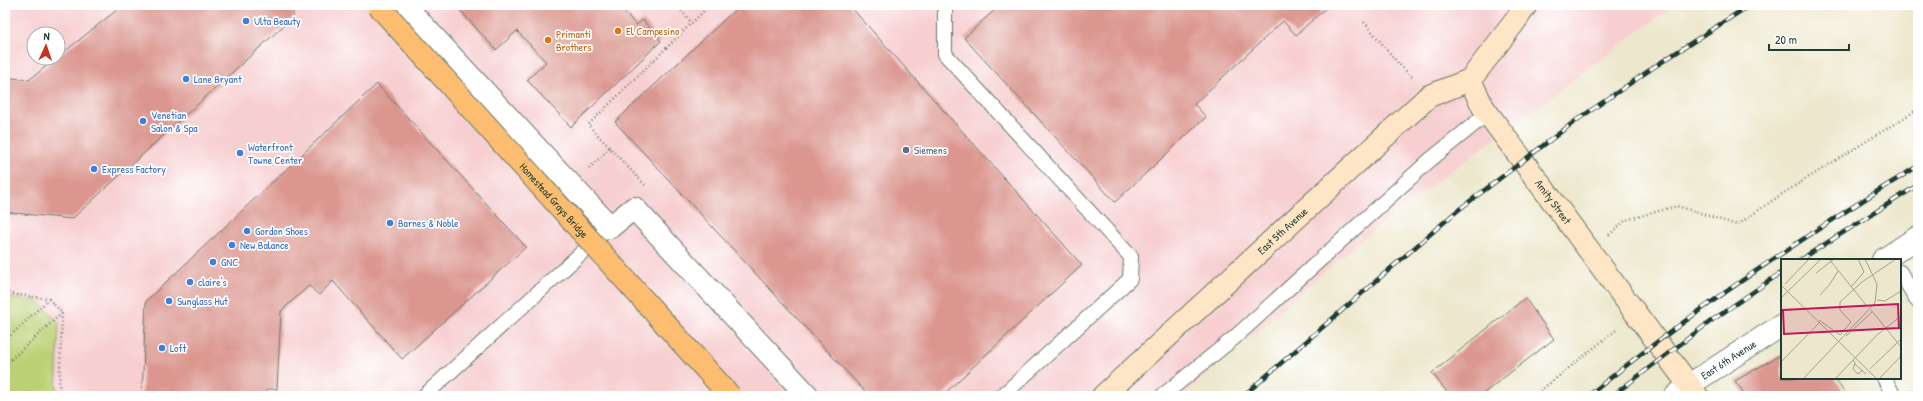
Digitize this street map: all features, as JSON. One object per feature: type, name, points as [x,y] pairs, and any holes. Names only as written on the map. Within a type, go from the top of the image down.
[{"type":"main road","name":"Homestead Grays Bridge","points":[[378,5],[730,396]]},
{"type":"street","points":[[404,5],[610,227],[634,208],[808,396]]},
{"type":"street","points":[[1470,80],[1526,5]]},
{"type":"street","name":"Amity Street","points":[[1470,80],[1488,113],[1638,316],[1687,392]]},
{"type":"street","name":"East 5th Avenue","points":[[1103,396],[1429,96],[1470,80]]},
{"type":"street","points":[[1894,259],[1918,237]]},
{"type":"street","name":"East 6th Avenue","points":[[1687,392],[1781,326]]},
{"type":"lane","points":[[945,5],[945,54],[1132,257],[1130,279],[1002,396]]},
{"type":"lane","points":[[1162,396],[1234,338],[1430,160],[1488,113]]},
{"type":"lane","points":[[424,396],[610,227]]},
{"type":"lane","points":[[1901,277],[1918,302]]},
{"type":"lane","points":[[1885,379],[1894,396]]},
{"type":"path","points":[[676,5],[691,22]]},
{"type":"path","points":[[648,188],[588,125],[691,22],[710,5]]},
{"type":"path","points":[[1364,22],[1398,63],[1415,80]]},
{"type":"path","points":[[1590,250],[1626,220],[1677,206],[1737,225],[1782,194],[1918,109]]},
{"type":"path","points":[[5,293],[49,299],[62,313],[59,396]]},
{"type":"path","points":[[5,341],[49,299]]},
{"type":"path","points":[[5,365],[62,313]]},
{"type":"path","points":[[1534,396],[1606,337],[1638,316]]},
{"type":"shaded area","points":[[5,5],[1674,5],[1376,227],[1182,396],[5,396]]},
{"type":"green space","points":[[5,297],[38,301],[59,323],[56,396],[5,396]]},
{"type":"building","points":[[123,5],[293,5],[293,17],[72,219],[5,212],[5,77],[29,80],[47,66],[66,66],[66,50]]},
{"type":"building","points":[[459,5],[607,5],[612,10],[619,5],[636,25],[643,20],[661,41],[571,127],[527,80],[546,62],[517,31],[496,50],[457,7]]},
{"type":"building","points":[[740,5],[849,5],[1082,265],[942,396],[869,396],[615,122]]},
{"type":"building","points":[[1000,5],[1329,5],[1296,35],[1283,21],[1194,104],[1206,117],[1115,202],[964,38]]},
{"type":"building","name":"Barnes & Noble","points":[[377,84],[526,247],[402,359],[333,281],[319,295],[309,286],[281,311],[277,389],[267,389],[267,396],[142,396],[146,301]]},
{"type":"building","points":[[1525,298],[1554,339],[1480,396],[1450,396],[1432,373]]},
{"type":"building","points":[[1781,355],[1781,379],[1836,379],[1845,394],[1842,396],[1746,396],[1735,381]]},
{"type":"railway","points":[[1243,396],[1457,211],[1574,122],[1657,65],[1750,5]]},
{"type":"railway","points":[[1588,396],[1667,334],[1749,275],[1918,166]]},
{"type":"railway","points":[[1802,259],[1918,185]]},
{"type":"railway","points":[[1612,396],[1711,321],[1781,273]]},
{"type":"place","name":"Ulta Beauty","points":[[246,21]]},
{"type":"place","name":"El Campesino","points":[[618,31]]},
{"type":"place","name":"Primanti Brothers","points":[[548,40]]},
{"type":"place","name":"Lane Bryant","points":[[186,79]]},
{"type":"place","name":"Venetian Salon & Spa","points":[[143,121]]},
{"type":"place","name":"Siemens","points":[[906,150]]},
{"type":"place","name":"Waterfront Towne Center","points":[[240,153]]},
{"type":"place","name":"Express Factory","points":[[94,169]]},
{"type":"place","name":"Barnes & Noble","points":[[390,223]]},
{"type":"place","name":"Gordon Shoes","points":[[247,231]]},
{"type":"place","name":"New Balance","points":[[232,245]]},
{"type":"place","name":"GNC","points":[[213,262]]},
{"type":"place","name":"claire's","points":[[190,282]]},
{"type":"place","name":"Sunglass Hut","points":[[169,301]]},
{"type":"place","name":"Loft","points":[[162,348]]}]
